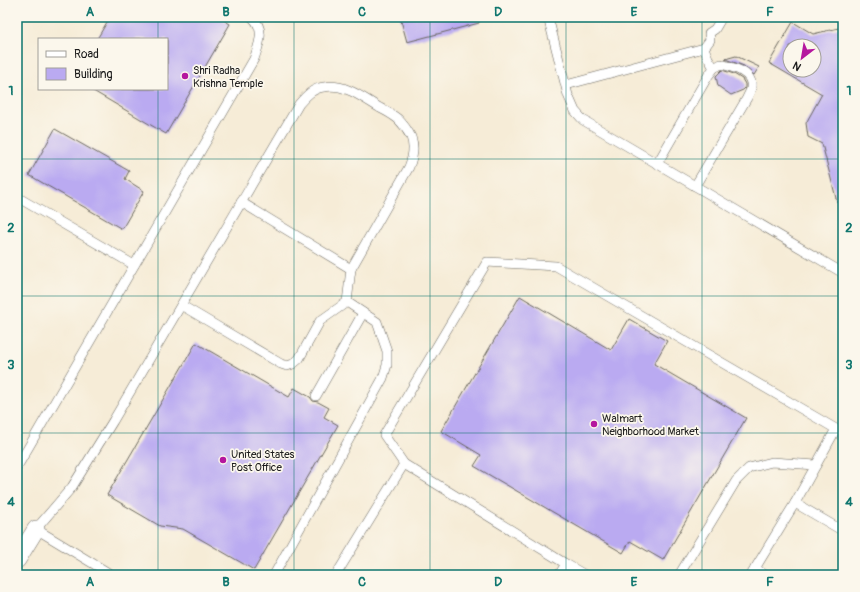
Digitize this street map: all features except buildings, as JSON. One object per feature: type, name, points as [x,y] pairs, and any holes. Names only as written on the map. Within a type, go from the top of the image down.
[{"type":"street","points":[[17,560],[36,529]]},
{"type":"lane","points":[[17,467],[254,59],[261,39],[258,22],[252,17]]},
{"type":"lane","points":[[548,17],[566,85],[575,111],[583,120],[843,273]]},
{"type":"lane","points":[[566,85],[704,48],[710,40],[709,33],[715,30],[722,17]]},
{"type":"lane","points":[[704,48],[714,68]]},
{"type":"lane","points":[[657,164],[714,68],[721,64],[743,71],[750,80],[751,88],[747,98],[695,186]]},
{"type":"lane","points":[[112,575],[36,529],[72,487],[113,421],[181,304],[299,104],[306,96],[318,88],[333,86],[343,88],[367,100],[398,119],[405,127],[411,137],[413,148],[412,159],[409,167],[351,269],[347,302],[320,321],[299,359],[293,364],[287,366],[280,364],[181,304]]},
{"type":"lane","points":[[17,197],[134,265]]},
{"type":"lane","points":[[241,202],[351,269]]},
{"type":"lane","points":[[585,575],[404,464],[384,436],[487,262],[556,266],[836,429],[753,572],[765,575]]},
{"type":"lane","points":[[274,575],[383,378],[387,365],[387,351],[377,322],[347,302]]},
{"type":"lane","points":[[316,396],[363,313]]},
{"type":"lane","points":[[678,575],[736,481],[749,468],[772,462],[816,465]]},
{"type":"lane","points":[[336,575],[404,464]]},
{"type":"lane","points":[[795,502],[843,531]]},
{"type":"lane","points":[[559,575],[566,564]]},
{"type":"place","name":"Shri Radha Krishna Temple","points":[[185,76]]},
{"type":"place","name":"Walmart Neighborhood Market","points":[[594,424]]},
{"type":"place","name":"United States Post Office","points":[[223,460]]}]
